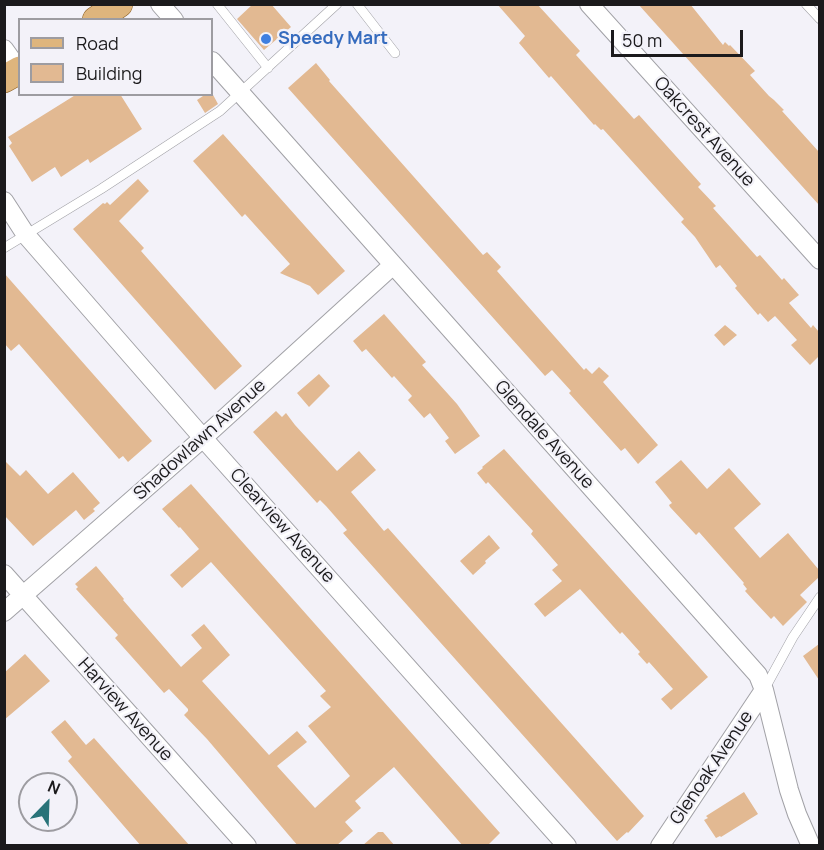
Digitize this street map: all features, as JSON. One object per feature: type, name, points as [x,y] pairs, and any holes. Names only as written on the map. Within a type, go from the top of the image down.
[{"type":"main road","points":[[99,18],[119,4]]},
{"type":"street","points":[[160,4],[172,18]]},
{"type":"street","name":"Oakcrest Avenue","points":[[589,4],[819,260]]},
{"type":"street","name":"Glendale Avenue","points":[[213,62],[758,675],[764,690],[789,790],[811,846]]},
{"type":"street","name":"Clearview Avenue","points":[[4,201],[26,235],[203,438],[567,846]]},
{"type":"street","name":"Shadowlawn Avenue","points":[[4,612],[203,438],[393,265]]},
{"type":"street","name":"Harview Avenue","points":[[4,574],[247,846]]},
{"type":"street","name":"Glenoak Avenue","points":[[660,846],[764,690]]},
{"type":"lane","points":[[217,4],[268,68]]},
{"type":"lane","points":[[4,248],[101,189],[220,111],[337,4]]},
{"type":"lane","points":[[357,4],[395,53]]},
{"type":"lane","points":[[806,4],[819,19]]},
{"type":"lane","points":[[764,690],[793,637],[819,597]]},
{"type":"building","name":"Speedy Mart","points":[[253,4],[271,4],[291,27],[264,50],[237,19]]},
{"type":"building","points":[[497,4],[537,4],[580,51],[576,55],[634,119],[639,115],[701,184],[698,187],[716,206],[713,208],[757,257],[760,255],[799,295],[789,303],[811,328],[813,325],[819,332],[819,356],[810,365],[791,345],[797,340],[775,316],[768,322],[760,313],[758,315],[735,288],[737,286],[720,265],[716,268],[695,237],[681,222],[684,219],[603,129],[594,125],[551,76],[549,78],[519,43],[525,36]]},
{"type":"building","points":[[638,4],[690,4],[723,45],[725,42],[730,45],[755,71],[750,75],[784,110],[782,111],[819,152],[819,205]]},
{"type":"building","points":[[316,63],[329,81],[483,255],[487,252],[501,267],[497,271],[584,370],[586,368],[592,374],[599,367],[609,376],[603,382],[658,445],[638,464],[625,448],[621,451],[569,393],[571,391],[552,370],[545,376],[288,88]]},
{"type":"building","points":[[213,95],[218,104],[205,113],[197,100],[203,96]]},
{"type":"building","points":[[74,96],[121,96],[142,129],[90,163],[88,159],[61,177],[55,167],[32,182],[9,146],[12,143],[8,137]]},
{"type":"building","points":[[223,134],[345,271],[318,295],[310,286],[280,273],[290,264],[245,214],[242,217],[193,161]]},
{"type":"building","points":[[138,179],[149,191],[119,221],[144,248],[141,251],[242,366],[215,390],[73,229],[103,203],[107,202],[110,205]]},
{"type":"building","points":[[4,273],[152,441],[128,462],[123,456],[119,459],[19,344],[11,351],[4,343]]},
{"type":"building","points":[[384,314],[426,362],[422,365],[457,404],[480,436],[455,454],[445,441],[449,438],[430,413],[424,418],[408,400],[412,396],[394,376],[392,378],[366,349],[362,352],[353,341]]},
{"type":"building","points":[[725,325],[737,335],[724,346],[714,335]]},
{"type":"building","points":[[319,374],[330,386],[309,407],[297,393]]},
{"type":"building","points":[[276,411],[282,417],[286,413],[337,471],[359,451],[376,470],[351,492],[384,531],[388,528],[644,816],[628,833],[617,841],[343,533],[347,530],[326,506],[320,500],[317,503],[253,432]]},
{"type":"building","points":[[504,449],[708,677],[671,710],[661,699],[673,689],[649,662],[647,664],[638,654],[640,652],[622,632],[620,634],[580,589],[545,617],[534,604],[562,581],[552,570],[558,565],[531,534],[533,531],[477,473]]},
{"type":"building","points":[[4,460],[20,476],[26,470],[48,494],[73,472],[100,503],[93,509],[95,511],[84,520],[76,510],[33,546],[4,515]]},
{"type":"building","points":[[681,460],[707,489],[729,468],[761,504],[734,528],[760,558],[788,533],[819,570],[819,577],[800,595],[807,602],[783,626],[774,616],[771,619],[745,591],[747,589],[744,583],[699,532],[696,535],[670,507],[672,503],[655,482]]},
{"type":"building","points":[[191,484],[500,833],[487,846],[463,846],[394,767],[355,801],[361,808],[345,822],[353,831],[336,846],[298,846],[184,715],[188,709],[169,689],[164,693],[115,638],[118,635],[76,589],[78,587],[75,584],[96,566],[181,667],[202,648],[191,635],[204,624],[230,655],[202,681],[269,755],[297,731],[307,742],[277,766],[315,808],[350,776],[308,726],[331,707],[320,696],[326,691],[211,562],[182,588],[170,575],[199,549],[162,509]]},
{"type":"building","points":[[489,535],[500,548],[473,575],[460,561]]},
{"type":"building","points":[[819,644],[819,680],[803,656]]},
{"type":"building","points":[[25,654],[50,681],[4,720],[4,673]]},
{"type":"building","points":[[65,720],[86,745],[94,738],[190,846],[141,846],[68,761],[72,757],[51,732]]},
{"type":"building","points":[[744,792],[758,814],[716,838],[704,820],[708,818],[706,816]]},
{"type":"building","points":[[378,832],[383,832],[395,846],[362,846]]},
{"type":"place","name":"Speedy Mart","points":[[266,39]]}]
